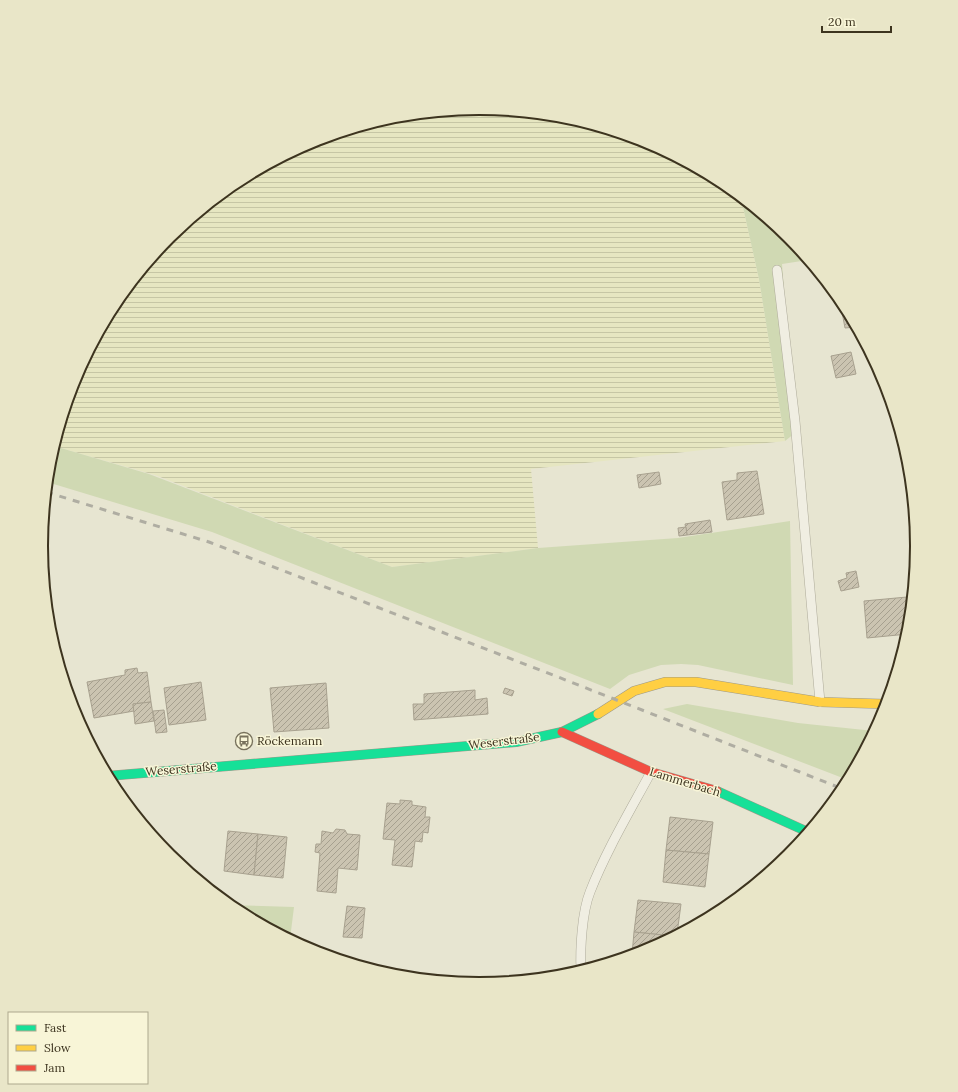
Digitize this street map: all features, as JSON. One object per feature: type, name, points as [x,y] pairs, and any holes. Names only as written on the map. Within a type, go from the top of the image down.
[{"type":"main road","name":"Weserstraße","points":[[115,775],[516,742],[562,732],[602,712],[634,692],[665,682],[696,682],[820,702],[880,704]]},
{"type":"main road","name":"Lammerbach","points":[[562,732],[651,772],[722,792],[803,830]]},
{"type":"lane","points":[[777,270],[795,422],[820,702]]},
{"type":"lane","points":[[581,964],[582,927],[589,893],[651,772]]},
{"type":"green space","points":[[451,116],[507,116],[563,123],[618,138],[644,148],[670,159],[694,173],[718,188],[743,207],[759,279],[785,441],[531,469],[538,548],[392,567],[155,475],[60,448],[71,407],[81,381],[92,355],[121,307],[137,284],[174,241],[217,204],[240,188],[288,159],[340,138],[395,123]]},
{"type":"green space","points":[[742,205],[784,241],[802,261],[782,264],[795,433],[785,441],[759,279]]},
{"type":"green space","points":[[60,448],[149,474],[392,567],[538,548],[678,538],[790,521],[793,685],[698,665],[681,664],[661,665],[629,675],[610,689],[212,532],[53,484]]},
{"type":"green space","points":[[687,704],[798,723],[869,730],[842,778],[663,709]]},
{"type":"green space","points":[[242,905],[294,907],[291,934]]},
{"type":"building","points":[[843,316],[850,328],[845,328]]},
{"type":"building","points":[[851,352],[856,374],[836,378],[831,356]]},
{"type":"building","points":[[757,471],[764,514],[727,520],[722,482],[737,480],[737,473]]},
{"type":"building","points":[[659,472],[661,484],[639,488],[637,475]]},
{"type":"building","points":[[710,520],[712,532],[687,535],[685,524]]},
{"type":"building","points":[[686,527],[687,535],[679,536],[678,528]]},
{"type":"building","points":[[856,571],[859,587],[841,591],[838,581],[847,578],[846,573]]},
{"type":"building","points":[[907,597],[901,635],[867,638],[864,601]]},
{"type":"building","points":[[137,668],[138,673],[147,672],[151,702],[133,704],[134,711],[94,718],[87,682],[125,675],[125,670]]},
{"type":"building","points":[[201,682],[206,720],[169,725],[164,688]]},
{"type":"building","points":[[326,683],[329,728],[274,732],[270,688]]},
{"type":"building","points":[[505,688],[514,691],[512,696],[503,693]]},
{"type":"building","points":[[475,690],[475,700],[487,698],[488,714],[414,720],[413,704],[424,704],[424,694]]},
{"type":"building","points":[[151,702],[154,721],[135,724],[133,704]]},
{"type":"building","points":[[164,710],[167,732],[156,733],[153,711]]},
{"type":"building","points":[[400,800],[412,801],[412,805],[426,807],[425,817],[430,817],[428,833],[423,832],[422,842],[415,841],[412,867],[392,865],[395,840],[383,839],[387,803],[400,804]]},
{"type":"building","points":[[670,817],[713,822],[709,854],[666,850]]},
{"type":"building","points":[[336,829],[345,830],[347,834],[360,835],[357,870],[338,868],[336,893],[317,891],[320,853],[315,852],[316,844],[321,844],[322,831],[333,833]]},
{"type":"building","points":[[228,831],[258,834],[254,875],[224,871]]},
{"type":"building","points":[[258,834],[287,837],[283,878],[254,875]]},
{"type":"building","points":[[666,850],[709,854],[705,887],[663,882]]},
{"type":"building","points":[[638,900],[681,904],[678,928],[665,935],[634,932]]},
{"type":"building","points":[[347,906],[365,908],[362,938],[343,937]]},
{"type":"building","points":[[634,932],[665,935],[644,944],[633,948]]},
{"type":"railway","points":[[52,494],[209,542],[836,786]]},
{"type":"traffic: fast","points":[[115,775],[516,742],[562,732],[598,714]]},
{"type":"traffic: fast","points":[[717,791],[803,830]]},
{"type":"traffic: slow","points":[[598,714],[634,691],[665,682],[696,682],[820,702],[880,704]]},
{"type":"traffic: jam","points":[[562,732],[651,772],[717,791]]},
{"type":"place","name":"Röckemann","points":[[244,741]]}]
